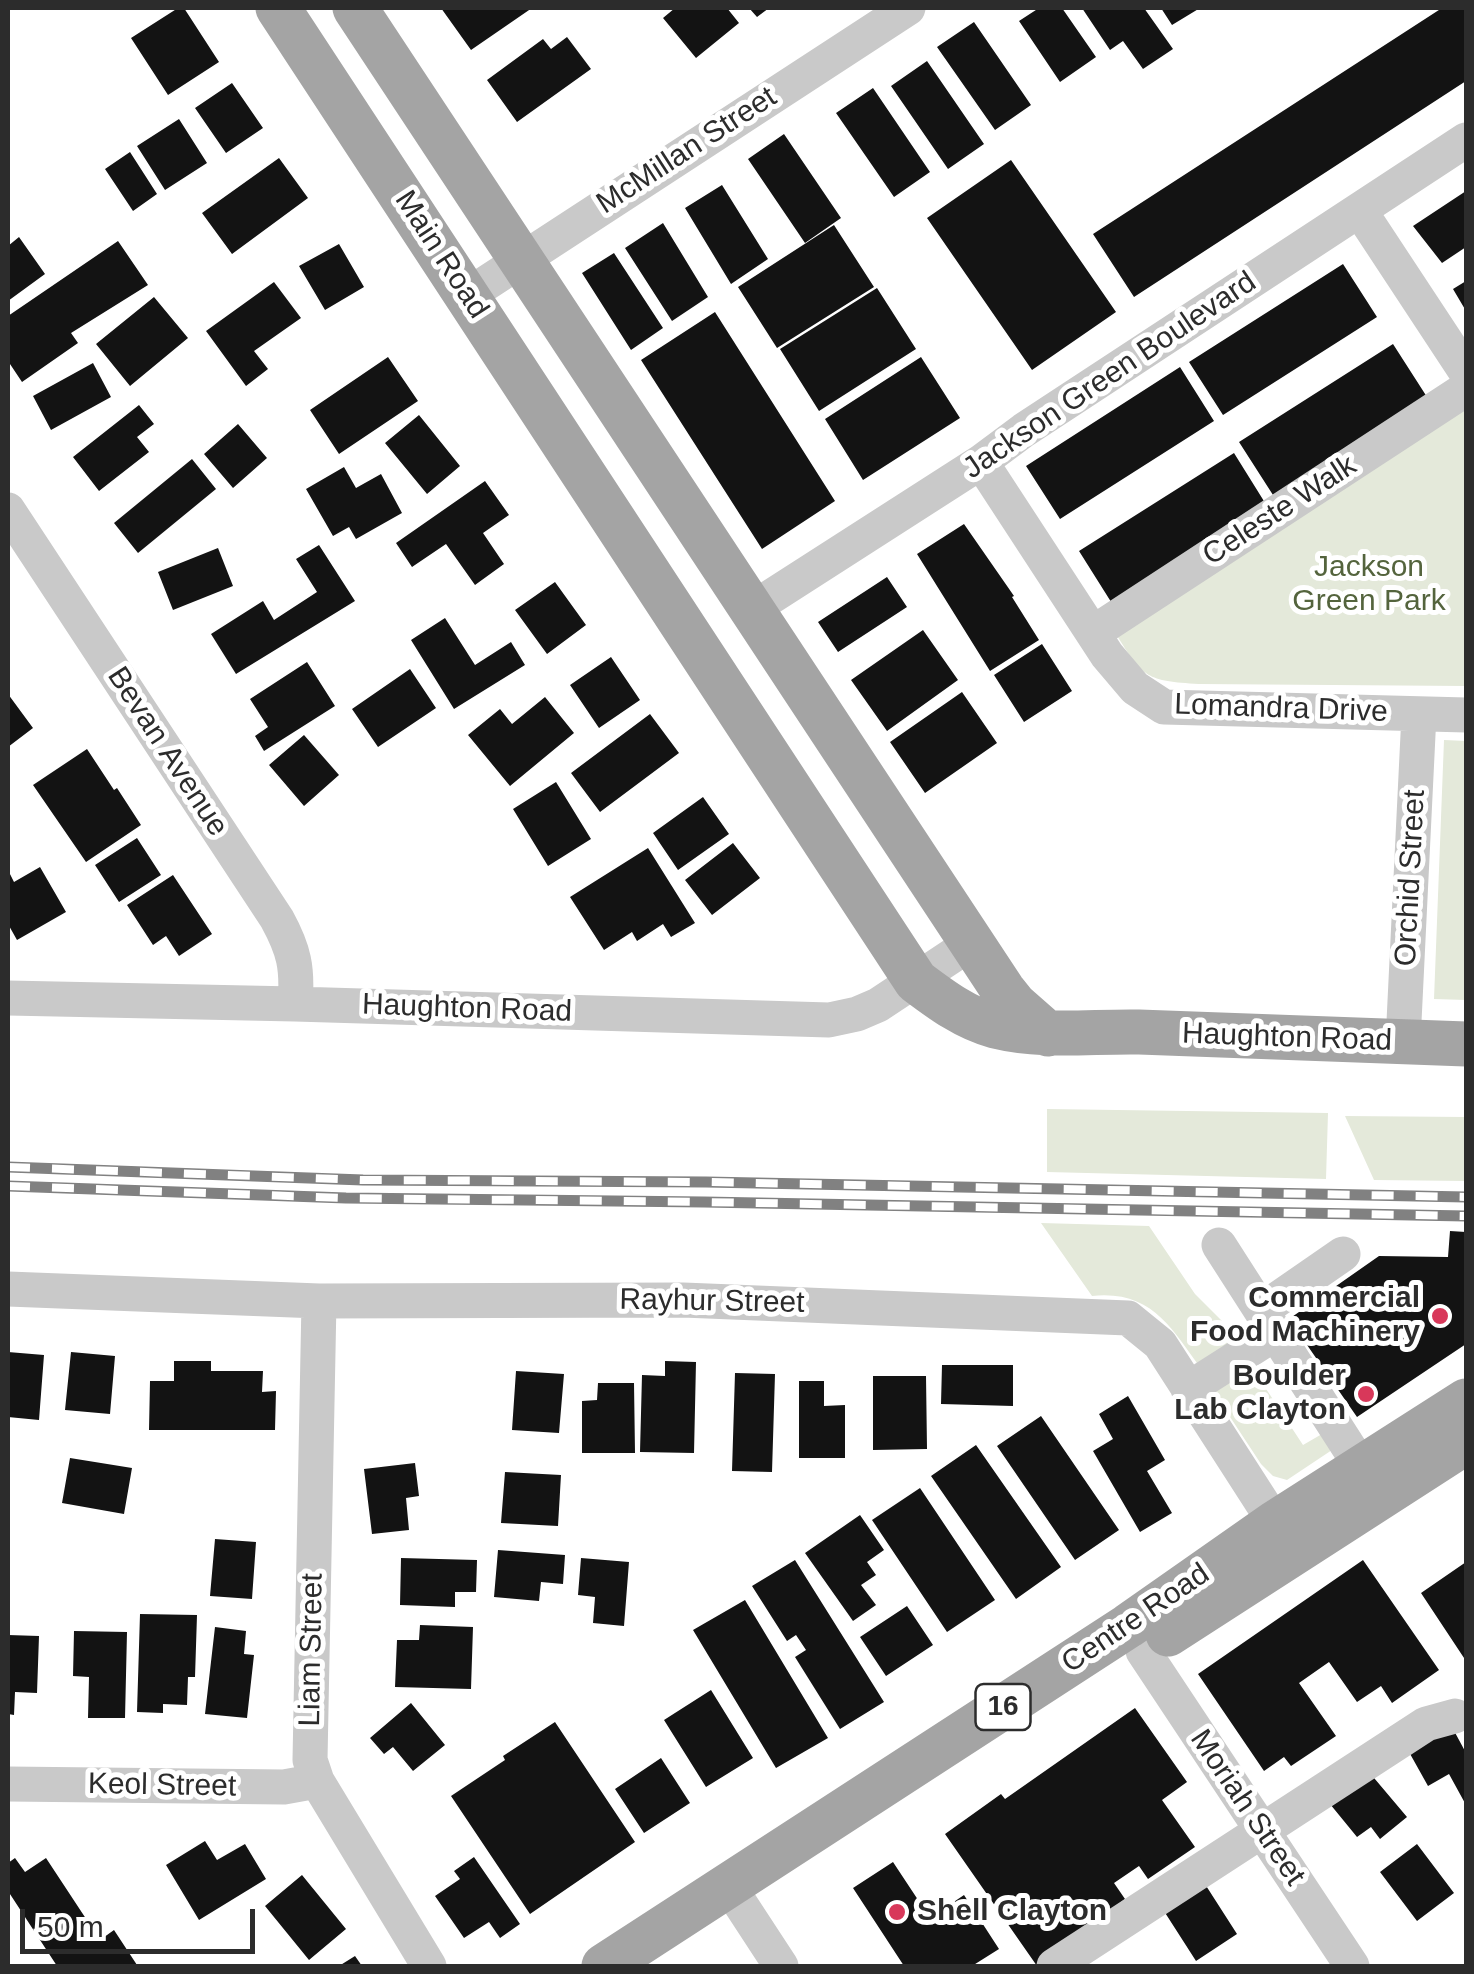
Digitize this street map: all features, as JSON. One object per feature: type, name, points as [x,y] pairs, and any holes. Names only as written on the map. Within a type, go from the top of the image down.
[{"type":"main road","name":"Main Road","points":[[278,8],[916,981]]},
{"type":"main road","points":[[355,8],[972,942],[1015,1005],[1048,1034]]},
{"type":"main road","points":[[604,503],[658,467]]},
{"type":"main road","name":"Haughton Road","points":[[916,981],[970,1017],[994,1026],[1048,1034],[1127,1032],[1466,1044]]},
{"type":"main road","name":"Centre Road","points":[[604,1966],[735,1897],[1142,1651],[1284,1538],[1362,1468],[1466,1401]]},
{"type":"main road","name":"Centre Road","points":[[654,1966],[735,1897],[1128,1626],[1466,1442]]},
{"type":"street","name":"McMillan Street","points":[[468,295],[908,8]]},
{"type":"street","name":"Jackson Green Boulevard","points":[[752,609],[1466,140]]},
{"type":"street","points":[[1360,211],[1466,372]]},
{"type":"street","name":"Celeste Walk","points":[[1093,633],[1466,388]]},
{"type":"street","name":"Lomandra Drive","points":[[981,462],[1106,655],[1135,688],[1164,707],[1466,715]]},
{"type":"street","name":"Bevan Avenue","points":[[8,510],[277,919],[292,946],[297,977],[295,1004]]},
{"type":"street","name":"Orchid Street","points":[[1403,1042],[1419,714]]},
{"type":"street","name":"Haughton Road","points":[[8,998],[829,1020],[878,1005],[972,942]]},
{"type":"street","points":[[1219,1245],[1362,1468]]},
{"type":"street","points":[[1188,1389],[1344,1254]]},
{"type":"street","name":"Rayhur Street","points":[[8,1289],[319,1300],[682,1300],[1128,1318],[1160,1344],[1284,1538]]},
{"type":"street","name":"Liam Street","points":[[319,1300],[310,1760],[317,1780],[429,1966]]},
{"type":"street","name":"Moriah Street","points":[[1142,1651],[1352,1966]]},
{"type":"street","points":[[1054,1966],[1426,1724],[1455,1716]]},
{"type":"street","name":"Keol Street","points":[[8,1784],[284,1787],[317,1780]]},
{"type":"street","points":[[735,1897],[781,1966]]},
{"type":"green space","name":"Jackson Green Park","points":[[1466,405],[1466,686],[1182,683],[1148,674],[1133,660],[1116,634]]},
{"type":"green space","points":[[1444,740],[1466,741],[1466,1000],[1434,999]]},
{"type":"green space","points":[[1047,1109],[1328,1113],[1326,1179],[1047,1172]]},
{"type":"green space","points":[[1345,1116],[1466,1117],[1466,1181],[1374,1180]]},
{"type":"green space","points":[[1041,1223],[1149,1226],[1195,1294],[1241,1340],[1202,1370],[1169,1327],[1145,1306],[1130,1299],[1092,1296]]},
{"type":"green space","points":[[1249,1363],[1303,1445],[1322,1434],[1332,1450],[1287,1480],[1273,1476],[1261,1464],[1213,1391]]},
{"type":"building","points":[[184,8],[219,62],[168,95],[131,38]]},
{"type":"building","points":[[441,8],[532,8],[471,50]]},
{"type":"building","points":[[675,8],[727,8],[739,23],[696,58],[663,18]]},
{"type":"building","points":[[749,8],[769,8],[757,17]]},
{"type":"building","points":[[1039,8],[1062,8],[1096,57],[1060,82],[1019,21]]},
{"type":"building","points":[[1082,8],[1144,8],[1173,49],[1143,69],[1123,41],[1110,50]]},
{"type":"building","points":[[1161,8],[1200,8],[1172,25]]},
{"type":"building","points":[[1442,8],[1466,8],[1466,81],[1134,297],[1093,234]]},
{"type":"building","points":[[974,22],[1031,105],[995,130],[937,47]]},
{"type":"building","points":[[567,37],[591,69],[517,122],[487,80],[543,39],[551,49]]},
{"type":"building","points":[[927,61],[984,144],[948,169],[891,86]]},
{"type":"building","points":[[232,83],[263,128],[226,153],[195,108]]},
{"type":"building","points":[[873,88],[930,172],[894,197],[836,113]]},
{"type":"building","points":[[179,119],[207,163],[165,190],[137,146]]},
{"type":"building","points":[[784,134],[841,218],[805,243],[748,159]]},
{"type":"building","points":[[130,152],[157,194],[133,211],[105,169]]},
{"type":"building","points":[[279,158],[308,198],[232,254],[202,213]]},
{"type":"building","points":[[1011,160],[1116,312],[1032,370],[927,218]]},
{"type":"building","points":[[722,185],[768,259],[731,284],[685,208]]},
{"type":"building","points":[[1466,191],[1466,247],[1442,263],[1413,226]]},
{"type":"building","points":[[663,223],[708,297],[672,321],[625,248]]},
{"type":"building","points":[[834,225],[874,287],[777,348],[738,287]]},
{"type":"building","points":[[19,237],[45,274],[8,301],[8,246]]},
{"type":"building","points":[[118,241],[148,285],[71,333],[78,343],[22,382],[8,361],[8,316]]},
{"type":"building","points":[[339,244],[364,287],[325,310],[299,266]]},
{"type":"building","points":[[614,253],[663,328],[631,350],[582,273]]},
{"type":"building","points":[[1343,264],[1377,317],[1223,415],[1189,362]]},
{"type":"building","points":[[1466,281],[1466,311],[1453,289]]},
{"type":"building","points":[[274,282],[301,318],[254,351],[268,369],[246,386],[206,331]]},
{"type":"building","points":[[877,288],[916,349],[819,411],[780,349]]},
{"type":"building","points":[[154,297],[188,338],[130,386],[96,344]]},
{"type":"building","points":[[715,312],[835,501],[762,549],[641,360]]},
{"type":"building","points":[[1393,344],[1427,397],[1273,495],[1239,442]]},
{"type":"building","points":[[388,357],[418,401],[339,454],[310,410]]},
{"type":"building","points":[[921,357],[960,418],[863,480],[825,419]]},
{"type":"building","points":[[93,363],[111,397],[51,430],[33,396]]},
{"type":"building","points":[[1180,367],[1214,421],[1060,519],[1026,466]]},
{"type":"building","points":[[139,405],[154,424],[137,437],[149,452],[99,491],[73,457]]},
{"type":"building","points":[[419,415],[460,466],[427,494],[385,443]]},
{"type":"building","points":[[238,424],[267,458],[233,488],[204,454]]},
{"type":"building","points":[[1234,453],[1267,506],[1113,605],[1079,551]]},
{"type":"building","points":[[192,459],[216,489],[138,553],[114,523]]},
{"type":"building","points":[[344,467],[356,488],[381,474],[402,513],[356,539],[349,527],[333,536],[306,489]]},
{"type":"building","points":[[485,481],[509,515],[483,533],[504,564],[475,585],[446,544],[412,567],[396,543]]},
{"type":"building","points":[[964,524],[1039,640],[990,671],[917,554]]},
{"type":"building","points":[[319,545],[355,601],[236,674],[211,634],[263,601],[274,620],[317,592],[296,559]]},
{"type":"building","points":[[218,548],[233,586],[173,610],[158,572]]},
{"type":"building","points":[[887,577],[907,607],[838,652],[818,622]]},
{"type":"building","points":[[555,582],[586,625],[547,654],[515,610]]},
{"type":"building","points":[[445,618],[475,665],[511,642],[525,665],[454,709],[411,640]]},
{"type":"building","points":[[923,630],[958,680],[887,731],[851,680]]},
{"type":"building","points":[[1042,644],[1072,691],[1024,722],[994,675]]},
{"type":"building","points":[[611,657],[640,700],[599,728],[570,685]]},
{"type":"building","points":[[307,662],[335,706],[264,751],[255,736],[268,727],[250,699]]},
{"type":"building","points":[[410,669],[436,708],[378,747],[352,709]]},
{"type":"building","points":[[962,692],[997,743],[925,793],[890,742]]},
{"type":"building","points":[[8,694],[33,728],[8,747]]},
{"type":"building","points":[[545,697],[574,733],[510,786],[468,735],[500,709],[512,724]]},
{"type":"building","points":[[650,714],[679,753],[600,812],[571,773]]},
{"type":"building","points":[[304,735],[339,775],[304,806],[269,765]]},
{"type":"building","points":[[87,749],[141,825],[86,862],[33,785]]},
{"type":"building","points":[[556,782],[591,839],[548,866],[513,809]]},
{"type":"building","points":[[703,797],[729,834],[678,870],[653,833]]},
{"type":"building","points":[[137,838],[161,875],[119,902],[95,865]]},
{"type":"building","points":[[733,843],[760,878],[712,915],[685,880]]},
{"type":"building","points":[[648,848],[695,923],[671,937],[663,924],[637,941],[632,932],[604,950],[570,897]]},
{"type":"building","points":[[40,867],[66,912],[17,940],[8,924],[8,870],[14,882]]},
{"type":"building","points":[[173,875],[212,934],[179,956],[166,936],[153,945],[127,905]]},
{"type":"building","points":[[1450,1231],[1466,1232],[1466,1344],[1357,1417],[1289,1319],[1379,1256],[1448,1257]]},
{"type":"building","points":[[8,1352],[44,1355],[39,1420],[8,1417]]},
{"type":"building","points":[[71,1352],[115,1356],[110,1414],[65,1410]]},
{"type":"building","points":[[174,1361],[211,1361],[211,1371],[263,1371],[262,1392],[276,1391],[275,1430],[149,1430],[150,1381],[174,1381]]},
{"type":"building","points":[[665,1361],[696,1362],[694,1453],[640,1452],[642,1375],[665,1376]]},
{"type":"building","points":[[942,1365],[1013,1365],[1013,1406],[941,1404]]},
{"type":"building","points":[[516,1371],[564,1374],[559,1433],[512,1430]]},
{"type":"building","points":[[735,1373],[775,1374],[772,1472],[732,1471]]},
{"type":"building","points":[[873,1376],[926,1376],[927,1449],[873,1450]]},
{"type":"building","points":[[799,1381],[824,1381],[824,1406],[845,1405],[845,1458],[799,1458]]},
{"type":"building","points":[[598,1383],[634,1383],[635,1453],[582,1453],[582,1401],[597,1400]]},
{"type":"building","points":[[1128,1396],[1165,1460],[1147,1471],[1172,1513],[1140,1532],[1093,1451],[1113,1439],[1099,1414]]},
{"type":"building","points":[[1041,1416],[1119,1530],[1075,1560],[997,1446]]},
{"type":"building","points":[[976,1445],[1061,1567],[1016,1599],[931,1476]]},
{"type":"building","points":[[70,1458],[132,1468],[124,1514],[62,1503]]},
{"type":"building","points":[[415,1463],[419,1496],[406,1498],[409,1530],[372,1534],[364,1469]]},
{"type":"building","points":[[505,1472],[561,1475],[558,1526],[501,1523]]},
{"type":"building","points":[[920,1488],[995,1600],[947,1632],[872,1520]]},
{"type":"building","points":[[860,1515],[884,1550],[867,1562],[876,1575],[861,1585],[876,1605],[853,1621],[805,1553]]},
{"type":"building","points":[[215,1539],[256,1542],[252,1599],[210,1596]]},
{"type":"building","points":[[498,1550],[565,1555],[563,1584],[541,1582],[539,1601],[494,1597]]},
{"type":"building","points":[[401,1558],[477,1560],[476,1592],[455,1592],[455,1607],[400,1605]]},
{"type":"building","points":[[581,1558],[629,1562],[624,1626],[593,1623],[595,1597],[578,1595]]},
{"type":"building","points":[[795,1560],[884,1702],[840,1729],[795,1657],[806,1650],[796,1635],[787,1641],[752,1586]]},
{"type":"building","points":[[1363,1560],[1439,1670],[1392,1703],[1381,1686],[1357,1702],[1329,1662],[1299,1683],[1336,1736],[1291,1766],[1284,1757],[1264,1771],[1198,1674]]},
{"type":"building","points":[[1466,1562],[1466,1661],[1421,1593]]},
{"type":"building","points":[[745,1600],[828,1738],[776,1768],[693,1630]]},
{"type":"building","points":[[907,1606],[933,1645],[886,1676],[860,1637]]},
{"type":"building","points":[[140,1614],[197,1615],[195,1677],[188,1677],[187,1705],[163,1704],[163,1713],[137,1712]]},
{"type":"building","points":[[420,1625],[473,1627],[471,1689],[395,1687],[397,1640],[419,1640]]},
{"type":"building","points":[[215,1627],[246,1631],[244,1654],[254,1655],[247,1718],[205,1714]]},
{"type":"building","points":[[74,1631],[127,1632],[125,1718],[88,1718],[89,1677],[73,1676]]},
{"type":"building","points":[[8,1635],[39,1636],[37,1693],[15,1692],[14,1715],[8,1714]]},
{"type":"building","points":[[711,1690],[753,1758],[706,1787],[664,1720]]},
{"type":"building","points":[[411,1703],[445,1745],[413,1771],[393,1747],[384,1754],[370,1738]]},
{"type":"building","points":[[1135,1708],[1187,1782],[1162,1800],[1195,1847],[1148,1879],[1139,1866],[1114,1883],[1125,1899],[1037,1966],[945,1834],[1001,1794],[1005,1799]]},
{"type":"building","points":[[555,1722],[635,1842],[530,1914],[451,1796]]},
{"type":"building","points":[[1452,1727],[1466,1753],[1466,1805],[1449,1774],[1428,1786],[1409,1752]]},
{"type":"building","points":[[661,1758],[690,1803],[644,1833],[615,1789]]},
{"type":"building","points":[[1369,1772],[1407,1817],[1380,1839],[1371,1827],[1357,1837],[1330,1804]]},
{"type":"building","points":[[205,1841],[217,1860],[245,1844],[266,1879],[199,1920],[166,1865]]},
{"type":"building","points":[[1417,1844],[1454,1893],[1417,1921],[1380,1872]]},
{"type":"building","points":[[474,1857],[520,1924],[500,1938],[489,1922],[464,1938],[435,1896],[460,1879],[454,1871]]},
{"type":"building","points":[[15,1858],[25,1872],[46,1858],[100,1940],[114,1930],[137,1965],[57,1966],[8,1891],[8,1863]]},
{"type":"building","points":[[893,1862],[930,1918],[964,1895],[999,1949],[972,1966],[904,1966],[853,1888]]},
{"type":"building","points":[[302,1875],[346,1929],[309,1960],[265,1906]]},
{"type":"building","points":[[1203,1881],[1237,1934],[1196,1961],[1162,1908]]},
{"type":"building","points":[[355,1956],[362,1966],[339,1966]]},
{"type":"railway","points":[[8,1167],[363,1180],[706,1182],[1466,1197]]},
{"type":"railway","points":[[8,1186],[346,1198],[1466,1216]]},
{"type":"place","name":"Commercial Food Machinery","points":[[1440,1316]]},
{"type":"place","name":"Boulder Lab Clayton","points":[[1366,1394]]},
{"type":"place","name":"Shell Clayton","points":[[897,1912]]}]
